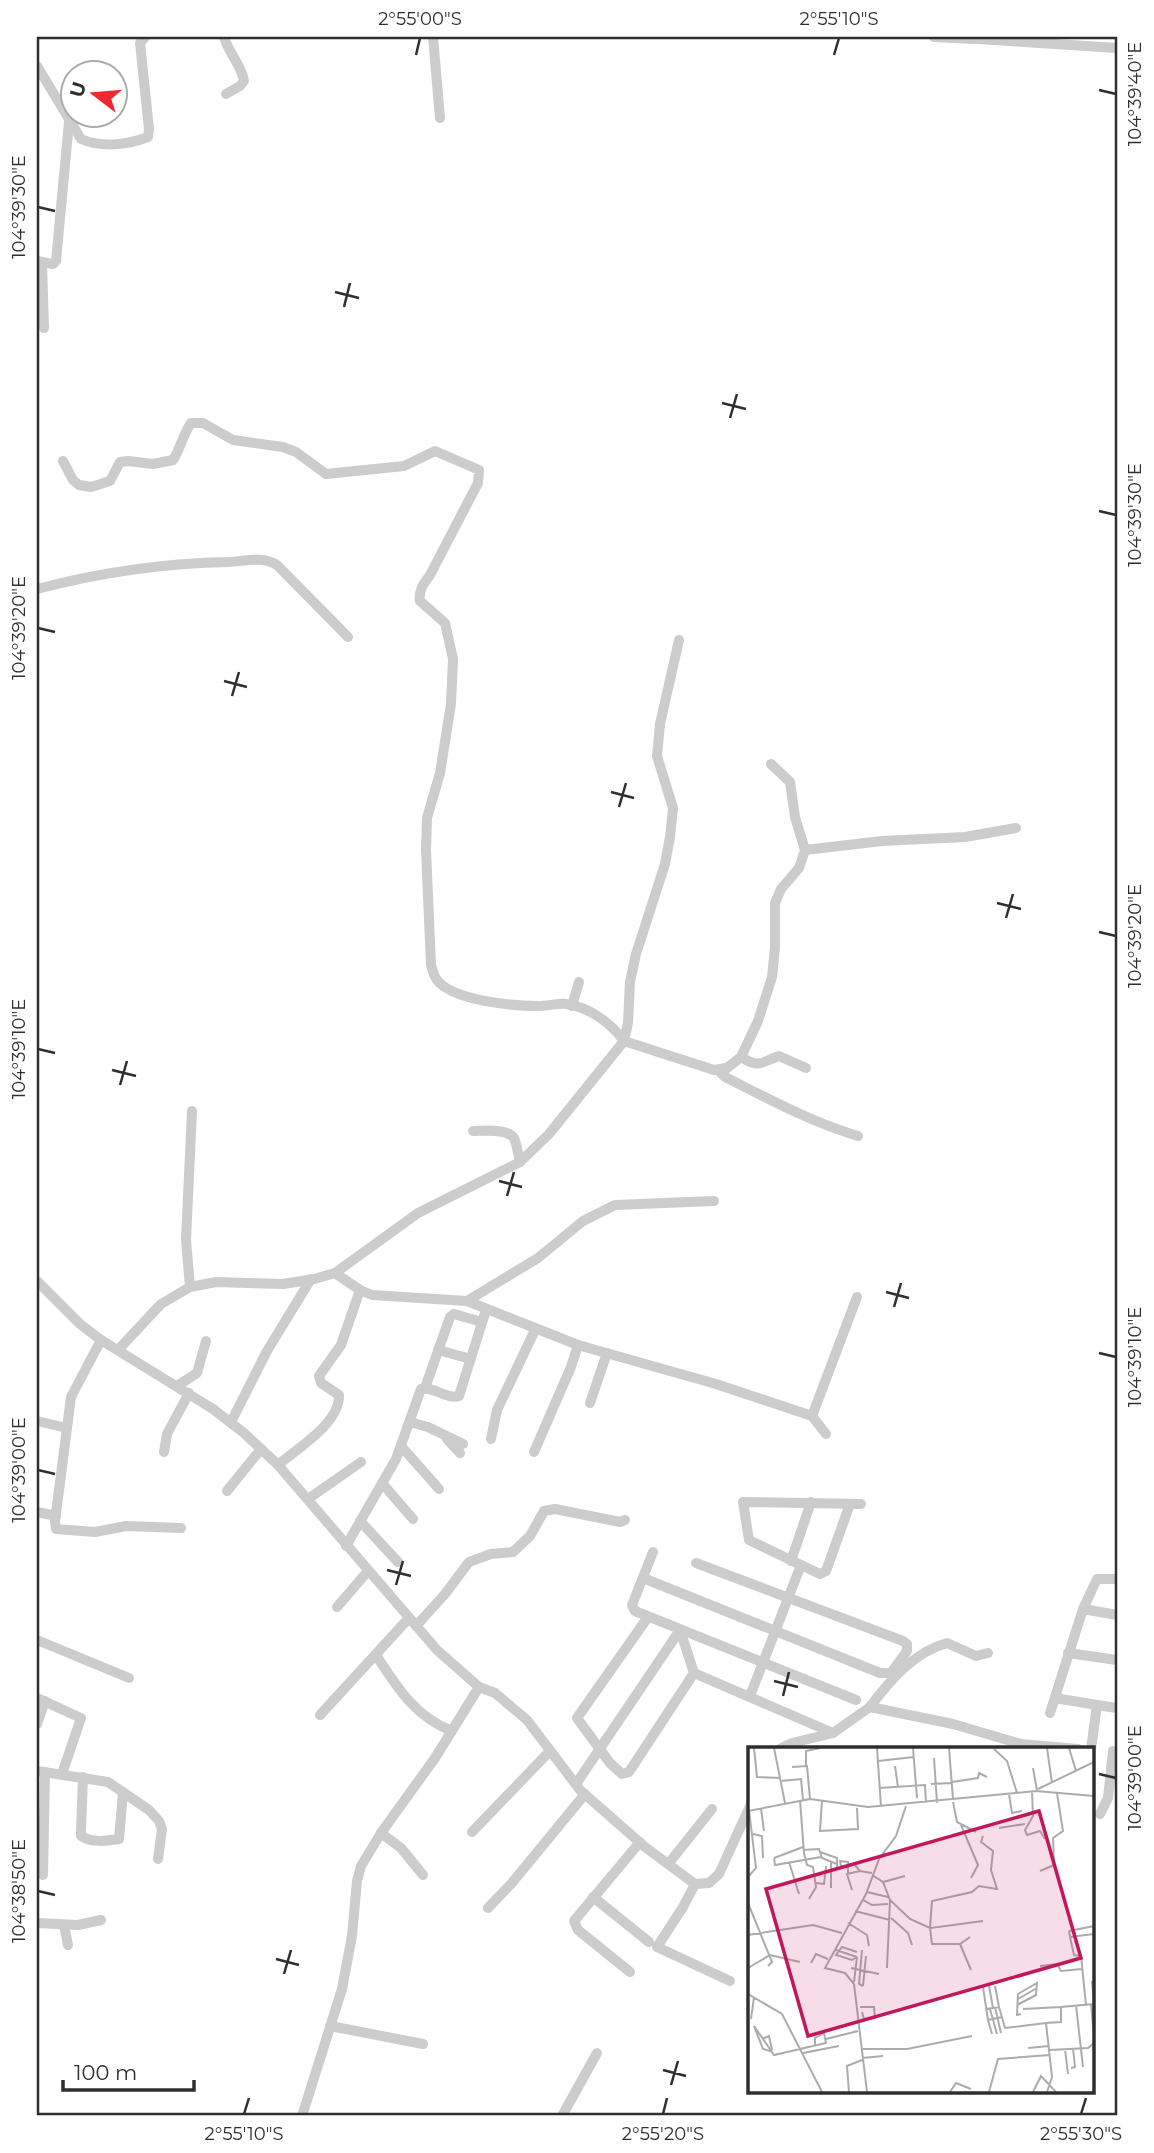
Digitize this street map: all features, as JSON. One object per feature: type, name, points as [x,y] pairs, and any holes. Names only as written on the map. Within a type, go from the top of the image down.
[{"type":"street","points":[[75,130],[81,139],[92,144],[135,141],[148,137],[149,114],[140,43],[145,37]]},
{"type":"street","points":[[224,37],[227,49],[243,74],[244,81],[226,94]]},
{"type":"street","points":[[433,37],[440,118]]},
{"type":"street","points":[[934,37],[1117,48]]},
{"type":"street","points":[[37,66],[60,106]]},
{"type":"street","points":[[44,328],[39,262],[52,264],[56,261],[68,130]]},
{"type":"street","points":[[63,461],[73,480],[79,485],[103,485],[110,481],[120,462],[153,464],[173,460],[191,423],[203,423],[233,440],[283,447],[296,452],[326,474],[404,466],[435,451],[479,470],[478,483],[430,575],[422,585],[419,597],[420,601],[445,622],[453,659],[451,704],[440,773],[427,818],[425,850],[430,965],[437,980],[457,993],[502,1003],[572,1006],[599,1017],[624,1041],[699,1066],[719,1070],[727,1068],[741,1057],[758,1021],[772,977],[775,903],[781,889],[799,868],[806,850],[795,817],[790,782],[771,764]]},
{"type":"street","points":[[37,589],[129,568],[184,562],[264,559],[277,565],[348,638]]},
{"type":"street","points":[[118,1350],[161,1304],[190,1287],[216,1282],[283,1284],[335,1273],[418,1213],[520,1161],[549,1134],[624,1041],[634,963],[653,905],[670,837],[673,808],[657,756],[660,724],[679,640]]},
{"type":"street","points":[[806,850],[882,841],[965,838],[1016,828]]},
{"type":"street","points":[[572,1006],[579,982]]},
{"type":"street","points":[[741,1057],[762,1065],[779,1056],[806,1068]]},
{"type":"street","points":[[719,1070],[725,1077],[786,1108],[825,1126],[859,1136]]},
{"type":"street","points":[[190,1287],[186,1240],[192,1111]]},
{"type":"street","points":[[473,1131],[503,1132],[513,1136],[520,1161]]},
{"type":"street","points":[[467,1301],[538,1258],[583,1221],[615,1205],[714,1201]]},
{"type":"street","points":[[335,1273],[360,1290],[384,1296],[467,1301],[578,1345],[716,1384],[813,1416],[826,1434]]},
{"type":"street","points":[[231,1422],[267,1352],[311,1279]]},
{"type":"street","points":[[37,1281],[80,1324],[101,1340],[231,1422],[261,1449],[308,1499],[437,1650],[479,1687],[495,1693],[527,1720],[585,1794],[640,1842],[695,1884],[709,1883],[719,1874],[748,1810]]},
{"type":"street","points":[[278,1465],[330,1421],[337,1410],[339,1395],[321,1382],[319,1376],[341,1345],[360,1290]]},
{"type":"street","points":[[813,1416],[857,1297]]},
{"type":"street","points":[[425,1388],[451,1397],[459,1395],[486,1310]]},
{"type":"street","points":[[346,1546],[396,1459],[450,1317],[454,1314],[482,1322]]},
{"type":"street","points":[[491,1439],[497,1410],[535,1330]]},
{"type":"street","points":[[101,1340],[71,1397],[56,1529],[95,1532],[126,1526],[181,1528]]},
{"type":"street","points":[[177,1386],[197,1373],[206,1341]]},
{"type":"street","points":[[534,1452],[578,1345]]},
{"type":"street","points":[[438,1350],[471,1359]]},
{"type":"street","points":[[590,1403],[607,1353]]},
{"type":"street","points":[[164,1452],[167,1434],[188,1393]]},
{"type":"street","points":[[37,1420],[66,1428]]},
{"type":"street","points":[[410,1422],[440,1432],[461,1448]]},
{"type":"street","points":[[401,1446],[439,1489]]},
{"type":"street","points":[[227,1491],[261,1449]]},
{"type":"street","points":[[308,1499],[360,1462]]},
{"type":"street","points":[[382,1483],[413,1519]]},
{"type":"street","points":[[744,1501],[811,1502],[855,1504],[827,1571],[820,1574],[748,1540],[742,1503],[744,1501]]},
{"type":"street","points":[[750,1696],[788,1598],[811,1502]]},
{"type":"street","points":[[320,1715],[376,1655],[445,1594],[469,1562],[491,1554],[513,1552],[530,1536],[544,1511],[555,1509],[625,1520]]},
{"type":"street","points":[[37,1512],[56,1516]]},
{"type":"street","points":[[360,1521],[398,1562]]},
{"type":"street","points":[[653,1552],[632,1606],[635,1611],[856,1700]]},
{"type":"street","points":[[643,1578],[885,1674],[894,1670],[907,1651],[907,1644],[903,1641],[696,1563]]},
{"type":"street","points":[[337,1607],[368,1572]]},
{"type":"street","points":[[1050,1713],[1083,1609],[1097,1578],[1117,1579]]},
{"type":"street","points":[[1083,1609],[1117,1615]]},
{"type":"street","points":[[648,1617],[577,1718],[620,1773],[628,1774],[694,1673]]},
{"type":"street","points":[[680,1630],[694,1673],[833,1733]]},
{"type":"street","points":[[576,1784],[680,1630]]},
{"type":"street","points":[[37,1640],[129,1678]]},
{"type":"street","points":[[784,1747],[833,1733],[870,1707],[888,1682],[930,1649],[947,1643],[976,1656],[988,1653]]},
{"type":"street","points":[[1068,1653],[1117,1660]]},
{"type":"street","points":[[376,1655],[400,1692],[424,1716],[452,1731]]},
{"type":"street","points":[[302,2116],[344,1980],[361,1866],[479,1687]]},
{"type":"street","points":[[1055,1698],[1117,1708]]},
{"type":"street","points":[[37,1724],[41,1700],[82,1719],[62,1774]]},
{"type":"street","points":[[1092,1747],[1097,1705]]},
{"type":"street","points":[[870,1707],[953,1724],[1021,1744],[1055,1747]]},
{"type":"street","points":[[1094,1749],[1115,1751],[1111,1785],[1105,1808],[1100,1814]]},
{"type":"street","points":[[472,1832],[550,1751]]},
{"type":"street","points":[[43,1875],[41,1771],[108,1782],[149,1810],[162,1829],[158,1859]]},
{"type":"street","points":[[83,1777],[81,1836],[84,1839],[100,1842],[119,1839],[123,1792]]},
{"type":"street","points":[[488,1908],[585,1794]]},
{"type":"street","points":[[669,1863],[712,1810]]},
{"type":"street","points":[[381,1833],[401,1848],[423,1875]]},
{"type":"street","points":[[630,1972],[575,1926],[576,1917],[640,1842]]},
{"type":"street","points":[[695,1884],[657,1947],[730,1981]]},
{"type":"street","points":[[593,1897],[649,1942]]},
{"type":"street","points":[[37,1923],[90,1924],[101,1920]]},
{"type":"street","points":[[64,1924],[68,1945]]},
{"type":"street","points":[[330,2026],[423,2044]]},
{"type":"street","points":[[562,2116],[597,2053]]}]
